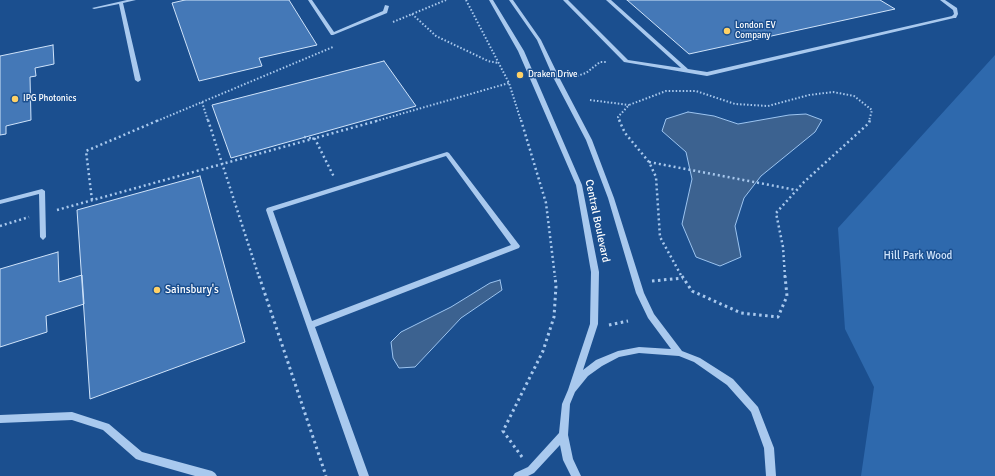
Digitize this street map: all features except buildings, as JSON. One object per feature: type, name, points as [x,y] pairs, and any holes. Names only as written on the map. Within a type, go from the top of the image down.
[{"type":"street","points":[[94,8],[134,0]]},
{"type":"street","name":"Central Boulevard","points":[[491,0],[521,51],[579,185],[595,272],[594,324],[566,404],[563,435],[568,460],[576,476]]},
{"type":"street","name":"Central Boulevard","points":[[511,0],[539,40],[557,79],[589,140],[611,198],[640,293],[651,316],[679,353]]},
{"type":"street","points":[[565,0],[623,60],[631,63],[707,74],[954,17],[956,14],[955,10],[942,0]]},
{"type":"street","points":[[608,0],[687,71]]},
{"type":"street","points":[[312,1],[333,34],[385,12],[388,6]]},
{"type":"street","points":[[121,3],[138,80]]},
{"type":"street","points":[[310,325],[516,246],[447,154],[269,210],[310,325],[364,476]]},
{"type":"street","points":[[0,202],[42,191],[43,237]]},
{"type":"street","points":[[572,390],[594,366],[618,354],[639,350],[679,353],[697,360],[730,382],[755,410],[769,448],[771,476]]},
{"type":"street","points":[[0,419],[72,416],[106,427],[139,456],[212,476]]},
{"type":"street","points":[[518,476],[531,470],[563,435]]},
{"type":"path","points":[[390,23],[446,0]]},
{"type":"path","points":[[412,14],[436,36],[488,62],[498,63]]},
{"type":"path","points":[[92,200],[86,151],[339,45]]},
{"type":"path","points":[[577,76],[586,73],[600,62],[623,60]]},
{"type":"path","points":[[0,226],[315,139],[509,83]]},
{"type":"path","points":[[666,91],[696,91],[735,104],[768,106],[809,95],[833,92],[854,96],[872,110],[869,123],[797,190],[776,213],[783,246],[787,296],[778,316],[741,313],[692,291],[660,237],[656,177],[649,162],[626,133],[618,117],[629,105],[666,91]]},
{"type":"path","points":[[590,100],[629,105]]},
{"type":"path","points":[[202,102],[221,164],[326,476]]},
{"type":"path","points":[[304,137],[315,139]]},
{"type":"path","points":[[315,139],[339,188]]},
{"type":"path","points":[[649,162],[797,190]]},
{"type":"path","points":[[652,281],[683,278]]},
{"type":"path","points":[[607,326],[628,322]]},
{"type":"green space","name":"Hill Park Wood","points":[[995,55],[995,476],[861,476],[874,387],[845,329],[838,228]]},
{"type":"shaded area","points":[[688,112],[714,116],[738,124],[789,115],[806,114],[822,120],[815,132],[761,176],[744,198],[735,226],[741,257],[720,266],[696,257],[682,224],[692,179],[686,152],[662,131],[666,119]]},
{"type":"shaded area","points":[[500,280],[502,290],[461,318],[415,367],[399,368],[393,358],[391,342],[401,332],[451,307],[490,283]]},
{"type":"place","name":"London EV Company","points":[[727,31]]},
{"type":"place","name":"Draken Drive","points":[[520,75]]},
{"type":"place","name":"IPG Photonics","points":[[15,99]]},
{"type":"place","name":"Sainsbury's","points":[[157,290]]}]
